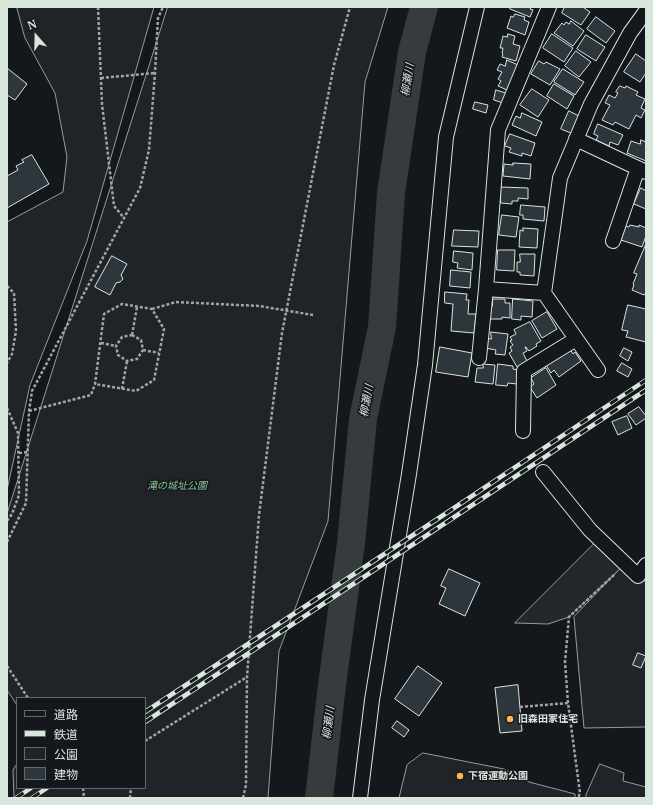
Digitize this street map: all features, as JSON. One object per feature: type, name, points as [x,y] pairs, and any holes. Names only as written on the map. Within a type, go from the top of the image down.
[{"type":"street","points":[[360,798],[372,700],[408,482],[425,364],[446,137],[477,7]]},
{"type":"street","points":[[479,358],[486,289],[498,130],[549,7]]},
{"type":"street","points":[[598,370],[544,293],[560,178],[591,104],[630,33],[646,11]]},
{"type":"street","points":[[576,139],[642,170],[613,241]]},
{"type":"street","points":[[486,289],[544,293]]},
{"type":"street","points":[[524,431],[524,370],[576,339]]},
{"type":"street","points":[[543,472],[590,530],[625,564],[643,575]]},
{"type":"path","points":[[98,7],[102,104],[114,206],[124,219]]},
{"type":"path","points":[[7,542],[26,503],[32,391],[140,188],[149,150],[158,18],[162,7]]},
{"type":"path","points":[[243,798],[246,785],[247,677],[259,515],[282,333],[334,65],[350,7]]},
{"type":"path","points":[[101,78],[155,72]]},
{"type":"path","points":[[7,286],[14,293],[16,331],[12,354],[7,363]]},
{"type":"path","points":[[30,411],[91,395],[95,384],[104,314],[122,304],[152,309],[176,302],[260,306],[312,315]]},
{"type":"path","points":[[132,335],[137,306]]},
{"type":"path","points":[[95,384],[136,391],[154,380],[164,329],[152,309]]},
{"type":"path","points":[[132,335],[140,340],[143,350],[137,359],[127,361],[118,356],[116,346],[122,337],[132,335]]},
{"type":"path","points":[[100,343],[116,346]]},
{"type":"path","points":[[143,350],[159,353]]},
{"type":"path","points":[[122,389],[127,361]]},
{"type":"path","points":[[7,408],[18,433],[19,453],[19,495],[12,514],[7,521]]},
{"type":"path","points":[[19,453],[28,452]]},
{"type":"path","points":[[578,798],[580,793],[568,703],[565,662],[569,617],[625,564]]},
{"type":"path","points":[[7,667],[27,697]]},
{"type":"path","points":[[146,740],[247,677]]},
{"type":"path","points":[[520,708],[568,703]]},
{"type":"green space","points":[[17,7],[154,7],[87,241],[30,385],[7,490],[7,222],[63,192],[67,157],[55,93],[25,38]]},
{"type":"green space","name":"滝の城址公園","points":[[168,7],[388,7],[365,82],[328,521],[279,651],[268,798],[14,798],[13,770],[16,766],[16,789],[146,789],[146,697],[16,697],[16,704],[7,690],[7,514]]},
{"type":"green space","points":[[625,564],[646,582],[646,727],[584,728],[574,617]]},
{"type":"green space","name":"下宿運動公園","points":[[423,753],[504,769],[529,782],[575,794],[575,798],[399,798],[407,765]]},
{"type":"green space","points":[[600,764],[624,773],[623,781],[646,787],[646,798],[586,798]]},
{"type":"shaded area","points":[[599,539],[625,564],[569,617],[548,624],[515,623]]},
{"type":"building","points":[[511,7],[531,7],[530,9],[533,10],[530,17],[510,9]]},
{"type":"building","points":[[565,7],[583,7],[590,12],[581,25],[562,13]]},
{"type":"building","points":[[515,14],[525,17],[524,20],[529,22],[525,35],[507,28],[511,16],[513,17]]},
{"type":"building","points":[[596,17],[615,31],[606,43],[587,29]]},
{"type":"building","points":[[571,21],[584,31],[573,46],[554,33],[562,23],[564,25],[566,22],[569,24]]},
{"type":"building","points":[[508,34],[515,36],[513,44],[520,46],[516,61],[502,57],[503,48],[500,48],[503,36],[507,37]]},
{"type":"building","points":[[552,34],[573,48],[564,62],[543,48]]},
{"type":"building","points":[[586,35],[605,47],[596,61],[577,49]]},
{"type":"building","points":[[576,51],[591,62],[579,77],[565,66]]},
{"type":"building","points":[[636,54],[646,61],[646,73],[640,82],[624,72]]},
{"type":"building","points":[[507,60],[518,65],[507,90],[498,86],[501,81],[498,79],[502,72],[497,70],[500,64],[505,66]]},
{"type":"building","points":[[539,61],[544,64],[546,62],[560,69],[550,85],[531,74]]},
{"type":"building","points":[[7,68],[27,84],[15,100],[7,95]]},
{"type":"building","points":[[563,69],[584,82],[575,95],[554,82]]},
{"type":"building","points":[[554,84],[574,96],[567,109],[547,96]]},
{"type":"building","points":[[620,86],[625,88],[626,86],[638,92],[636,95],[645,99],[641,108],[645,110],[641,118],[636,115],[629,129],[615,122],[613,125],[602,120],[610,105],[605,103],[609,95],[615,98],[618,93],[616,92]]},
{"type":"building","points":[[532,89],[549,100],[538,117],[520,105]]},
{"type":"building","points":[[496,90],[509,94],[506,104],[494,100]]},
{"type":"building","points":[[475,102],[488,105],[486,113],[473,109]]},
{"type":"building","points":[[569,111],[581,117],[573,134],[561,129]]},
{"type":"building","points":[[522,113],[542,122],[536,136],[512,125],[516,116],[520,118]]},
{"type":"building","points":[[598,124],[623,135],[618,145],[610,142],[609,146],[596,140],[598,136],[594,134]]},
{"type":"building","points":[[510,134],[535,143],[531,156],[522,153],[522,156],[509,152],[511,148],[505,146]]},
{"type":"building","points":[[641,140],[646,142],[646,161],[627,153],[631,141],[640,144]]},
{"type":"building","points":[[32,155],[49,184],[7,208],[7,176],[18,170],[16,166],[24,162],[22,160]]},
{"type":"building","points":[[513,163],[531,164],[530,179],[503,176],[504,164],[513,165]]},
{"type":"building","points":[[501,187],[528,188],[528,199],[518,198],[518,201],[512,201],[512,204],[501,203]]},
{"type":"building","points":[[641,188],[646,191],[646,209],[634,204]]},
{"type":"building","points":[[521,205],[545,207],[544,221],[523,219],[523,215],[520,215]]},
{"type":"building","points":[[502,215],[519,217],[516,237],[499,235]]},
{"type":"building","points":[[621,225],[639,227],[639,225],[646,228],[646,236],[642,247],[621,240],[624,231],[619,229]]},
{"type":"building","points":[[523,228],[538,229],[537,248],[519,247],[520,230],[523,231]]},
{"type":"building","points":[[454,230],[479,231],[478,247],[452,246]]},
{"type":"building","points":[[646,244],[646,293],[644,295],[632,290],[637,274],[634,273]]},
{"type":"building","points":[[498,250],[515,250],[514,271],[497,270]]},
{"type":"building","points":[[454,251],[473,253],[472,270],[457,268],[458,263],[453,262]]},
{"type":"building","points":[[520,254],[535,254],[534,276],[520,275],[520,272],[517,272],[517,262],[520,262]]},
{"type":"building","points":[[112,256],[127,264],[121,275],[123,279],[116,283],[110,295],[95,287]]},
{"type":"building","points":[[451,270],[471,272],[470,288],[450,286]]},
{"type":"building","points":[[445,292],[467,294],[466,300],[469,300],[468,314],[476,314],[474,333],[451,331],[453,304],[445,303]]},
{"type":"building","points":[[493,299],[505,299],[505,303],[510,303],[510,318],[502,317],[502,319],[489,319],[490,306],[492,306]]},
{"type":"building","points":[[513,299],[533,301],[532,317],[521,316],[521,320],[512,319]]},
{"type":"building","points":[[628,305],[646,309],[646,342],[626,337],[628,331],[622,330]]},
{"type":"building","points":[[547,312],[557,329],[542,338],[532,321]]},
{"type":"building","points":[[530,322],[541,341],[536,344],[537,346],[529,351],[525,347],[527,351],[523,353],[527,361],[517,367],[509,353],[512,351],[510,347],[513,345],[510,341],[512,340],[510,337],[516,334],[514,330]]},
{"type":"building","points":[[491,332],[508,334],[505,355],[495,354],[496,350],[485,348],[486,338],[491,339]]},
{"type":"building","points":[[440,347],[472,353],[468,377],[436,372]]},
{"type":"building","points":[[624,348],[632,352],[628,361],[620,356]]},
{"type":"building","points":[[570,349],[573,354],[575,352],[581,361],[559,377],[554,370],[551,373],[546,365]]},
{"type":"building","points":[[622,363],[632,369],[628,377],[617,371]]},
{"type":"building","points":[[483,364],[495,365],[493,384],[475,382],[477,368],[483,368]]},
{"type":"building","points":[[498,364],[513,366],[513,369],[519,370],[517,384],[508,383],[507,386],[496,385]]},
{"type":"building","points":[[546,368],[556,385],[537,398],[530,387],[534,384],[531,378]]},
{"type":"building","points":[[639,407],[646,418],[636,425],[628,414]]},
{"type":"building","points":[[627,416],[632,428],[618,435],[612,422]]},
{"type":"building","points":[[449,569],[480,583],[465,616],[439,604],[446,588],[441,586]]},
{"type":"building","points":[[638,653],[646,656],[641,668],[633,665]]},
{"type":"building","points":[[418,666],[442,683],[419,716],[395,699]]},
{"type":"building","name":"旧森田家住宅","points":[[518,685],[522,731],[500,733],[495,688]]},
{"type":"building","points":[[397,721],[409,730],[404,737],[392,728]]},
{"type":"waterway","name":"柳瀬川","points":[[319,798],[351,543],[363,419],[382,327],[391,193],[412,52],[424,7]]},
{"type":"railway","points":[[146,711],[646,380]]},
{"type":"railway","points":[[146,721],[646,390]]},
{"type":"railway","points":[[16,798],[30,789]]},
{"type":"railway","points":[[32,798],[46,789]]},
{"type":"place","name":"旧森田家住宅","points":[[510,719]]},
{"type":"place","name":"下宿運動公園","points":[[460,776]]}]
